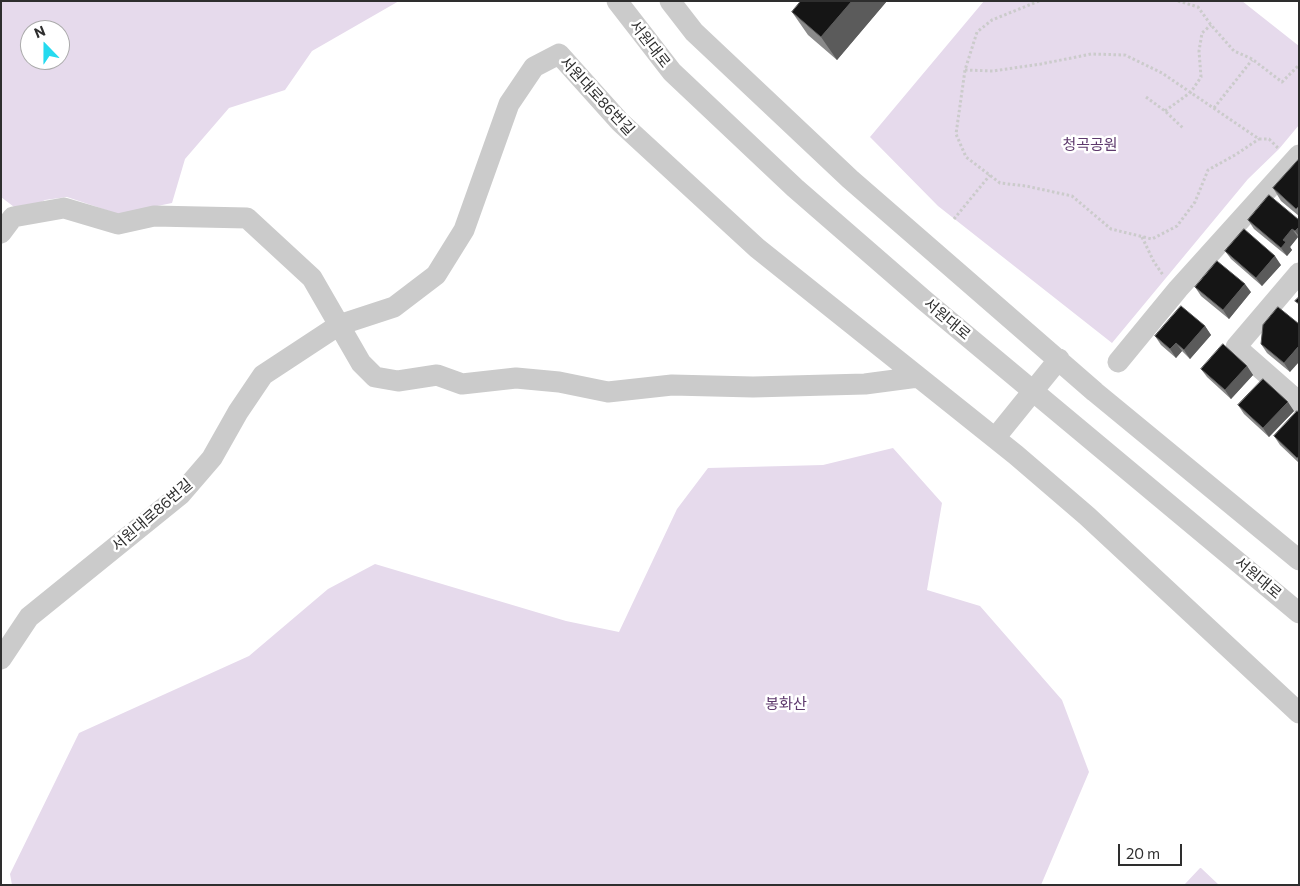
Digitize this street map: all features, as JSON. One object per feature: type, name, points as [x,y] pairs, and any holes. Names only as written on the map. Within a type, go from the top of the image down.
[{"type":"street","name":"서원대로","points":[[617,1],[672,72],[781,174],[925,301],[1299,613]]},
{"type":"street","points":[[670,1],[694,32],[850,179],[1102,398],[1299,560]]},
{"type":"street","name":"서원대로86번길","points":[[1,659],[29,617],[181,494],[212,458],[238,412],[263,375],[339,325],[394,307],[436,275],[464,230],[509,104],[534,67],[558,54],[620,122],[757,248],[995,438],[1087,516],[1299,713]]},
{"type":"street","points":[[1118,362],[1178,289],[1295,160]]},
{"type":"street","points":[[1,233],[13,217],[64,208],[118,224],[154,216],[247,218],[312,278],[361,363],[375,377],[398,381],[437,375],[462,384],[516,378],[558,382],[608,392],[672,386],[753,387],[865,384],[918,377]]},
{"type":"street","points":[[1299,273],[1236,347],[1299,402]]},
{"type":"street","points":[[995,438],[1059,359]]},
{"type":"path","points":[[1039,1],[992,20],[977,32],[966,70],[956,134],[966,157],[1000,183],[1026,186],[1072,196],[1111,229],[1152,239],[1177,226],[1195,202],[1208,170],[1259,139],[1269,139],[1295,160]]},
{"type":"path","points":[[1178,1],[1198,7],[1234,51],[1252,59],[1282,82],[1299,65]]},
{"type":"path","points":[[1165,111],[1191,92],[1201,77],[1199,51],[1202,33],[1211,25]]},
{"type":"path","points":[[966,70],[994,71],[1091,54],[1125,55],[1162,73],[1259,139]]},
{"type":"path","points":[[1214,108],[1252,59]]},
{"type":"path","points":[[1146,97],[1165,111],[1184,129]]},
{"type":"path","points":[[954,219],[990,175]]},
{"type":"path","points":[[1142,237],[1165,278],[1178,289]]},
{"type":"green space","points":[[1,1],[399,1],[312,51],[285,90],[229,108],[185,159],[172,203],[118,214],[67,197],[45,200],[22,213],[1,197]]},
{"type":"green space","name":"청곡공원","points":[[984,1],[1242,1],[1299,46],[1299,125],[1279,149],[1248,179],[1112,343],[938,206],[870,137]]},
{"type":"green space","name":"봉화산","points":[[893,448],[942,503],[927,590],[980,606],[1062,700],[1089,772],[1041,885],[12,885],[10,874],[79,733],[249,656],[328,589],[375,564],[566,621],[619,632],[677,509],[708,468],[823,465]]},
{"type":"green space","points":[[1201,868],[1219,885],[1184,885]]},
{"type":"building","points":[[801,1],[852,1],[821,37],[792,12]]},
{"type":"building","points":[[1299,159],[1299,206],[1296,209],[1273,188]]},
{"type":"building","points":[[1269,195],[1299,220],[1299,227],[1295,231],[1292,229],[1283,240],[1286,242],[1281,248],[1248,220]]},
{"type":"building","points":[[1244,229],[1275,256],[1256,278],[1225,251]]},
{"type":"building","points":[[1217,261],[1245,284],[1223,310],[1195,287]]},
{"type":"building","points":[[1181,306],[1205,326],[1184,350],[1176,343],[1170,349],[1155,336]]},
{"type":"building","points":[[1278,307],[1299,324],[1299,346],[1284,363],[1261,344],[1263,325]]},
{"type":"building","points":[[1223,344],[1247,366],[1225,390],[1201,369]]},
{"type":"building","points":[[1263,379],[1288,402],[1263,428],[1238,405]]},
{"type":"building","points":[[1297,411],[1299,412],[1299,457],[1297,458],[1274,436]]}]
